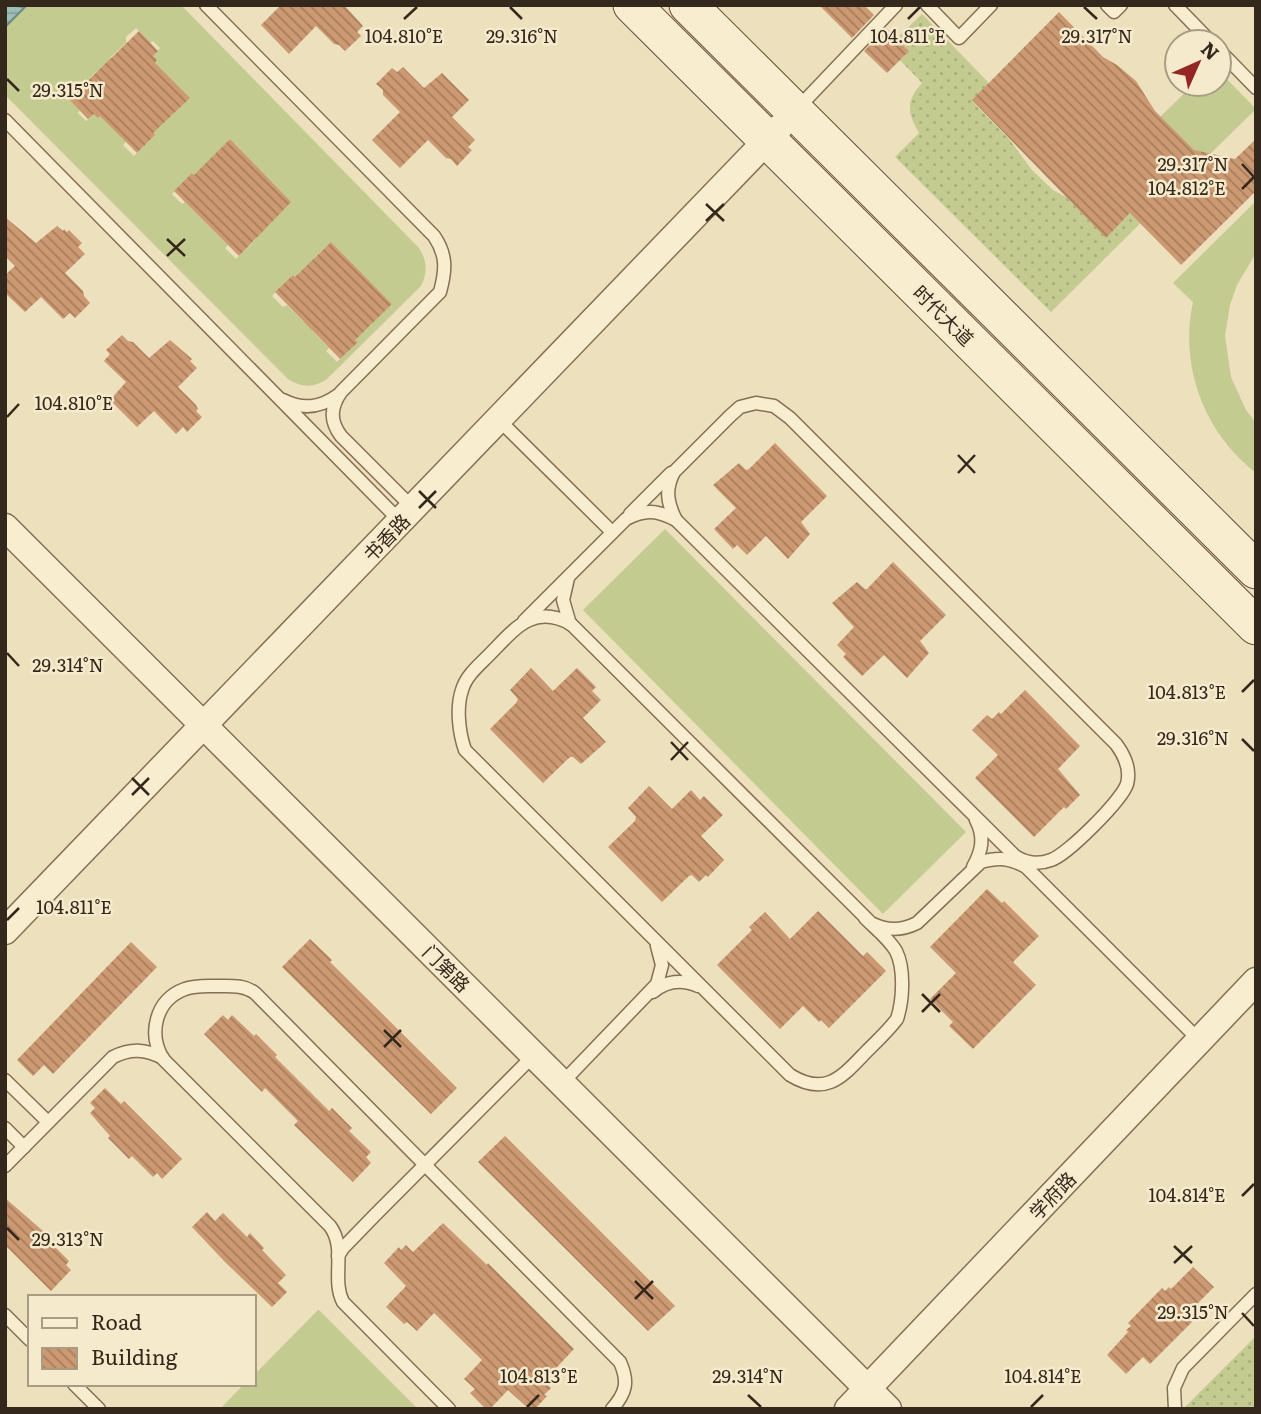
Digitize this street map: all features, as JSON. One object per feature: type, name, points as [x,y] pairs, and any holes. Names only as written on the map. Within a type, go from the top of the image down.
[{"type":"main road","name":"时代大道","points":[[632,5],[1256,626]]},
{"type":"main road","name":"时代大道","points":[[688,5],[1256,570]]},
{"type":"street","name":"书香路","points":[[5,931],[795,112]]},
{"type":"street","name":"门第路","points":[[5,527],[888,1409]]},
{"type":"street","name":"学府路","points":[[848,1409],[1256,981]]},
{"type":"lane","points":[[206,5],[433,236],[444,255],[445,274],[440,292],[341,392],[327,403],[306,407],[293,405],[279,398]]},
{"type":"lane","points":[[795,112],[896,5]]},
{"type":"lane","points":[[927,5],[958,38],[991,5]]},
{"type":"lane","points":[[1107,5],[1114,12],[1121,5]]},
{"type":"lane","points":[[1175,5],[1197,28]]},
{"type":"lane","points":[[1233,64],[1256,88]]},
{"type":"lane","points":[[5,120],[279,398],[407,515]]},
{"type":"lane","points":[[341,392],[332,411],[336,430],[407,515]]},
{"type":"lane","points":[[1026,867],[1008,859],[995,858],[973,867],[917,923],[903,942],[900,964],[901,1008],[897,1019],[843,1076],[828,1084],[804,1083],[790,1076],[465,750],[459,714],[463,686],[475,669],[740,407],[756,403],[774,406],[1116,744],[1127,764],[1127,785],[1120,798],[1038,879]]},
{"type":"lane","points":[[498,419],[612,532]]},
{"type":"lane","points":[[676,520],[667,500],[669,480],[679,465]]},
{"type":"lane","points":[[625,519],[637,512],[650,510],[676,520],[1199,1040]]},
{"type":"lane","points":[[570,624],[564,609],[563,595],[572,573]]},
{"type":"lane","points":[[518,626],[536,617],[546,616],[570,624],[892,945],[900,964]]},
{"type":"lane","points":[[969,811],[977,821],[982,838],[980,853],[973,867]]},
{"type":"lane","points":[[1015,856],[1025,861],[1043,863],[1061,856]]},
{"type":"lane","points":[[865,918],[886,929],[902,929],[917,923]]},
{"type":"lane","points":[[650,994],[657,984],[662,965],[654,940]]},
{"type":"lane","points":[[562,1083],[660,986],[676,982],[692,983],[705,990]]},
{"type":"lane","points":[[449,1409],[343,1303],[338,1292],[337,1237],[327,1224],[163,1059],[156,1045],[154,1025],[160,1011],[178,992],[194,986],[238,986],[255,993],[620,1362],[626,1379],[626,1389],[612,1409]]},
{"type":"lane","points":[[5,1166],[113,1057],[129,1051],[144,1050],[163,1059]]},
{"type":"lane","points":[[338,1256],[366,1224],[534,1055]]},
{"type":"lane","points":[[5,1080],[48,1122]]},
{"type":"lane","points":[[5,1128],[24,1147]]},
{"type":"lane","points":[[327,1224],[346,1230],[366,1224]]},
{"type":"lane","points":[[1175,1409],[1174,1388],[1183,1368],[1256,1294]]},
{"type":"lane","points":[[5,1315],[28,1338]]},
{"type":"lane","points":[[76,1386],[99,1409]]},
{"type":"green space","points":[[23,5],[181,5],[419,248],[426,267],[421,286],[327,379],[308,386],[288,379],[5,95],[5,27],[25,7]],"holes":[[[136,28],[150,43],[153,41],[160,48],[153,56],[157,61],[146,72],[189,98],[172,115],[168,111],[151,131],[155,135],[134,156],[123,145],[126,142],[109,107],[98,118],[94,114],[86,121],[78,113],[80,110],[65,95],[75,86],[81,87],[97,71],[108,81],[120,69],[110,58],[126,43],[126,37]],[[230,139],[256,166],[251,233],[257,238],[236,259],[225,248],[228,245],[185,202],[182,204],[172,194],[192,173],[198,179]],[[331,242],[392,304],[353,337],[357,342],[337,362],[326,351],[329,348],[312,331],[319,323],[303,321],[287,305],[283,307],[272,296],[293,275],[298,280],[318,263],[314,258]]]},
{"type":"green space","points":[[922,14],[989,83],[972,101],[1009,139],[1032,170],[1053,190],[1066,197],[1106,237],[1194,150],[1204,160],[1051,312],[895,157],[919,133],[910,107],[913,95],[922,83],[900,60],[909,51],[897,38]]},
{"type":"green space","points":[[1233,85],[1256,109],[1204,160],[1160,117],[1180,98],[1233,98]]},
{"type":"green space","points":[[1256,201],[1256,253],[1237,285],[1230,305],[1225,336],[1231,377],[1246,410],[1256,423],[1256,473],[1222,438],[1200,396],[1193,374],[1190,350],[1193,302],[1173,283]]},
{"type":"green space","points":[[665,529],[966,832],[883,914],[583,610]]},
{"type":"green space","points":[[319,1310],[418,1409],[220,1409],[242,1386],[256,1386],[256,1373]]},
{"type":"green space","points":[[1256,1336],[1256,1409],[1183,1409]]},
{"type":"water","points":[[5,5],[25,7],[5,27]]},
{"type":"building","points":[[281,5],[344,5],[363,26],[357,32],[361,36],[345,51],[316,26],[289,54],[261,25]]},
{"type":"building","points":[[819,5],[864,5],[874,15],[852,38]]},
{"type":"building","points":[[1059,12],[1103,57],[1136,81],[1155,111],[1194,150],[1235,159],[1256,139],[1256,191],[1181,265],[1130,213],[1106,238],[972,100]]},
{"type":"building","points":[[886,28],[909,51],[887,73],[864,51]]},
{"type":"building","points":[[139,31],[158,51],[153,56],[157,60],[155,63],[190,98],[153,133],[155,135],[137,153],[100,116],[98,118],[94,114],[88,119],[69,99]]},
{"type":"building","points":[[403,67],[424,88],[442,73],[469,100],[452,117],[475,140],[468,147],[472,150],[457,166],[428,140],[400,168],[372,140],[400,112],[376,84],[392,68],[397,72]]},
{"type":"building","points":[[230,139],[291,202],[239,256],[174,191]]},
{"type":"building","points":[[5,217],[36,243],[57,226],[63,231],[69,230],[82,243],[78,247],[85,254],[65,273],[83,291],[90,303],[75,318],[70,313],[63,319],[41,297],[25,312],[5,293],[5,275],[15,266],[5,256]]},
{"type":"building","points":[[331,242],[392,304],[355,340],[358,342],[340,359],[275,292],[293,275],[295,277]]},
{"type":"building","points":[[122,335],[149,358],[170,340],[192,359],[190,361],[197,368],[178,387],[196,405],[196,411],[202,417],[187,432],[183,427],[176,434],[154,411],[137,427],[110,400],[126,382],[104,361],[110,354],[106,350]]},
{"type":"building","points":[[775,443],[827,496],[801,522],[810,534],[788,559],[766,536],[747,555],[737,545],[733,549],[714,529],[736,508],[713,485],[739,463],[746,470],[749,469]]},
{"type":"building","points":[[893,562],[946,615],[920,641],[929,653],[907,678],[884,655],[862,676],[843,657],[846,654],[837,645],[854,627],[832,603],[857,582],[867,589]]},
{"type":"building","points":[[531,668],[553,691],[577,668],[596,687],[592,691],[601,700],[583,718],[606,742],[581,764],[570,757],[543,783],[490,729],[516,703],[518,699],[510,690]]},
{"type":"building","points":[[1025,690],[1080,746],[1058,769],[1080,795],[1034,837],[975,778],[998,755],[972,730],[987,715],[992,719],[999,712],[1001,714]]},
{"type":"building","points":[[649,786],[672,809],[691,790],[700,800],[704,796],[723,815],[701,836],[724,860],[708,877],[706,875],[699,882],[692,875],[689,876],[662,902],[608,847],[635,821],[636,817],[628,808]]},
{"type":"building","points":[[987,889],[1002,903],[1004,901],[1039,936],[1013,962],[1036,985],[973,1049],[949,1026],[953,1022],[930,999],[956,973],[930,947]]},
{"type":"building","points":[[818,911],[863,956],[867,952],[886,971],[829,1028],[803,1006],[780,1029],[717,965],[752,930],[749,927],[765,912],[790,939]]},
{"type":"building","points":[[310,939],[457,1088],[431,1114],[282,967]]},
{"type":"building","points":[[131,942],[157,967],[53,1074],[44,1065],[33,1076],[17,1060]]},
{"type":"building","points":[[223,1015],[228,1020],[232,1015],[254,1036],[256,1034],[329,1111],[332,1108],[352,1128],[349,1131],[371,1152],[366,1157],[371,1163],[353,1182],[294,1125],[298,1121],[265,1088],[262,1092],[204,1034]]},
{"type":"building","points":[[105,1088],[121,1104],[124,1101],[182,1159],[162,1179],[157,1173],[153,1177],[132,1156],[129,1159],[108,1138],[110,1136],[90,1113],[95,1108],[90,1103]]},
{"type":"building","points":[[505,1136],[675,1306],[648,1331],[478,1162]]},
{"type":"building","points":[[5,1198],[50,1237],[48,1240],[69,1261],[66,1265],[71,1270],[51,1291],[5,1245]]},
{"type":"building","points":[[207,1212],[215,1221],[223,1213],[247,1237],[250,1233],[286,1275],[278,1283],[287,1292],[272,1307],[192,1227]]},
{"type":"building","points":[[443,1223],[487,1265],[488,1263],[574,1349],[544,1381],[551,1388],[535,1409],[529,1409],[508,1390],[490,1409],[486,1409],[470,1393],[475,1389],[464,1379],[482,1360],[434,1313],[417,1331],[407,1322],[404,1324],[386,1307],[406,1286],[384,1263],[399,1247],[401,1250],[406,1245],[413,1252]]},
{"type":"building","points":[[1193,1267],[1214,1287],[1197,1304],[1203,1311],[1150,1364],[1143,1357],[1126,1374],[1107,1355],[1128,1332],[1126,1330],[1131,1326],[1128,1323],[1162,1288],[1165,1291],[1169,1287],[1171,1289]]}]
